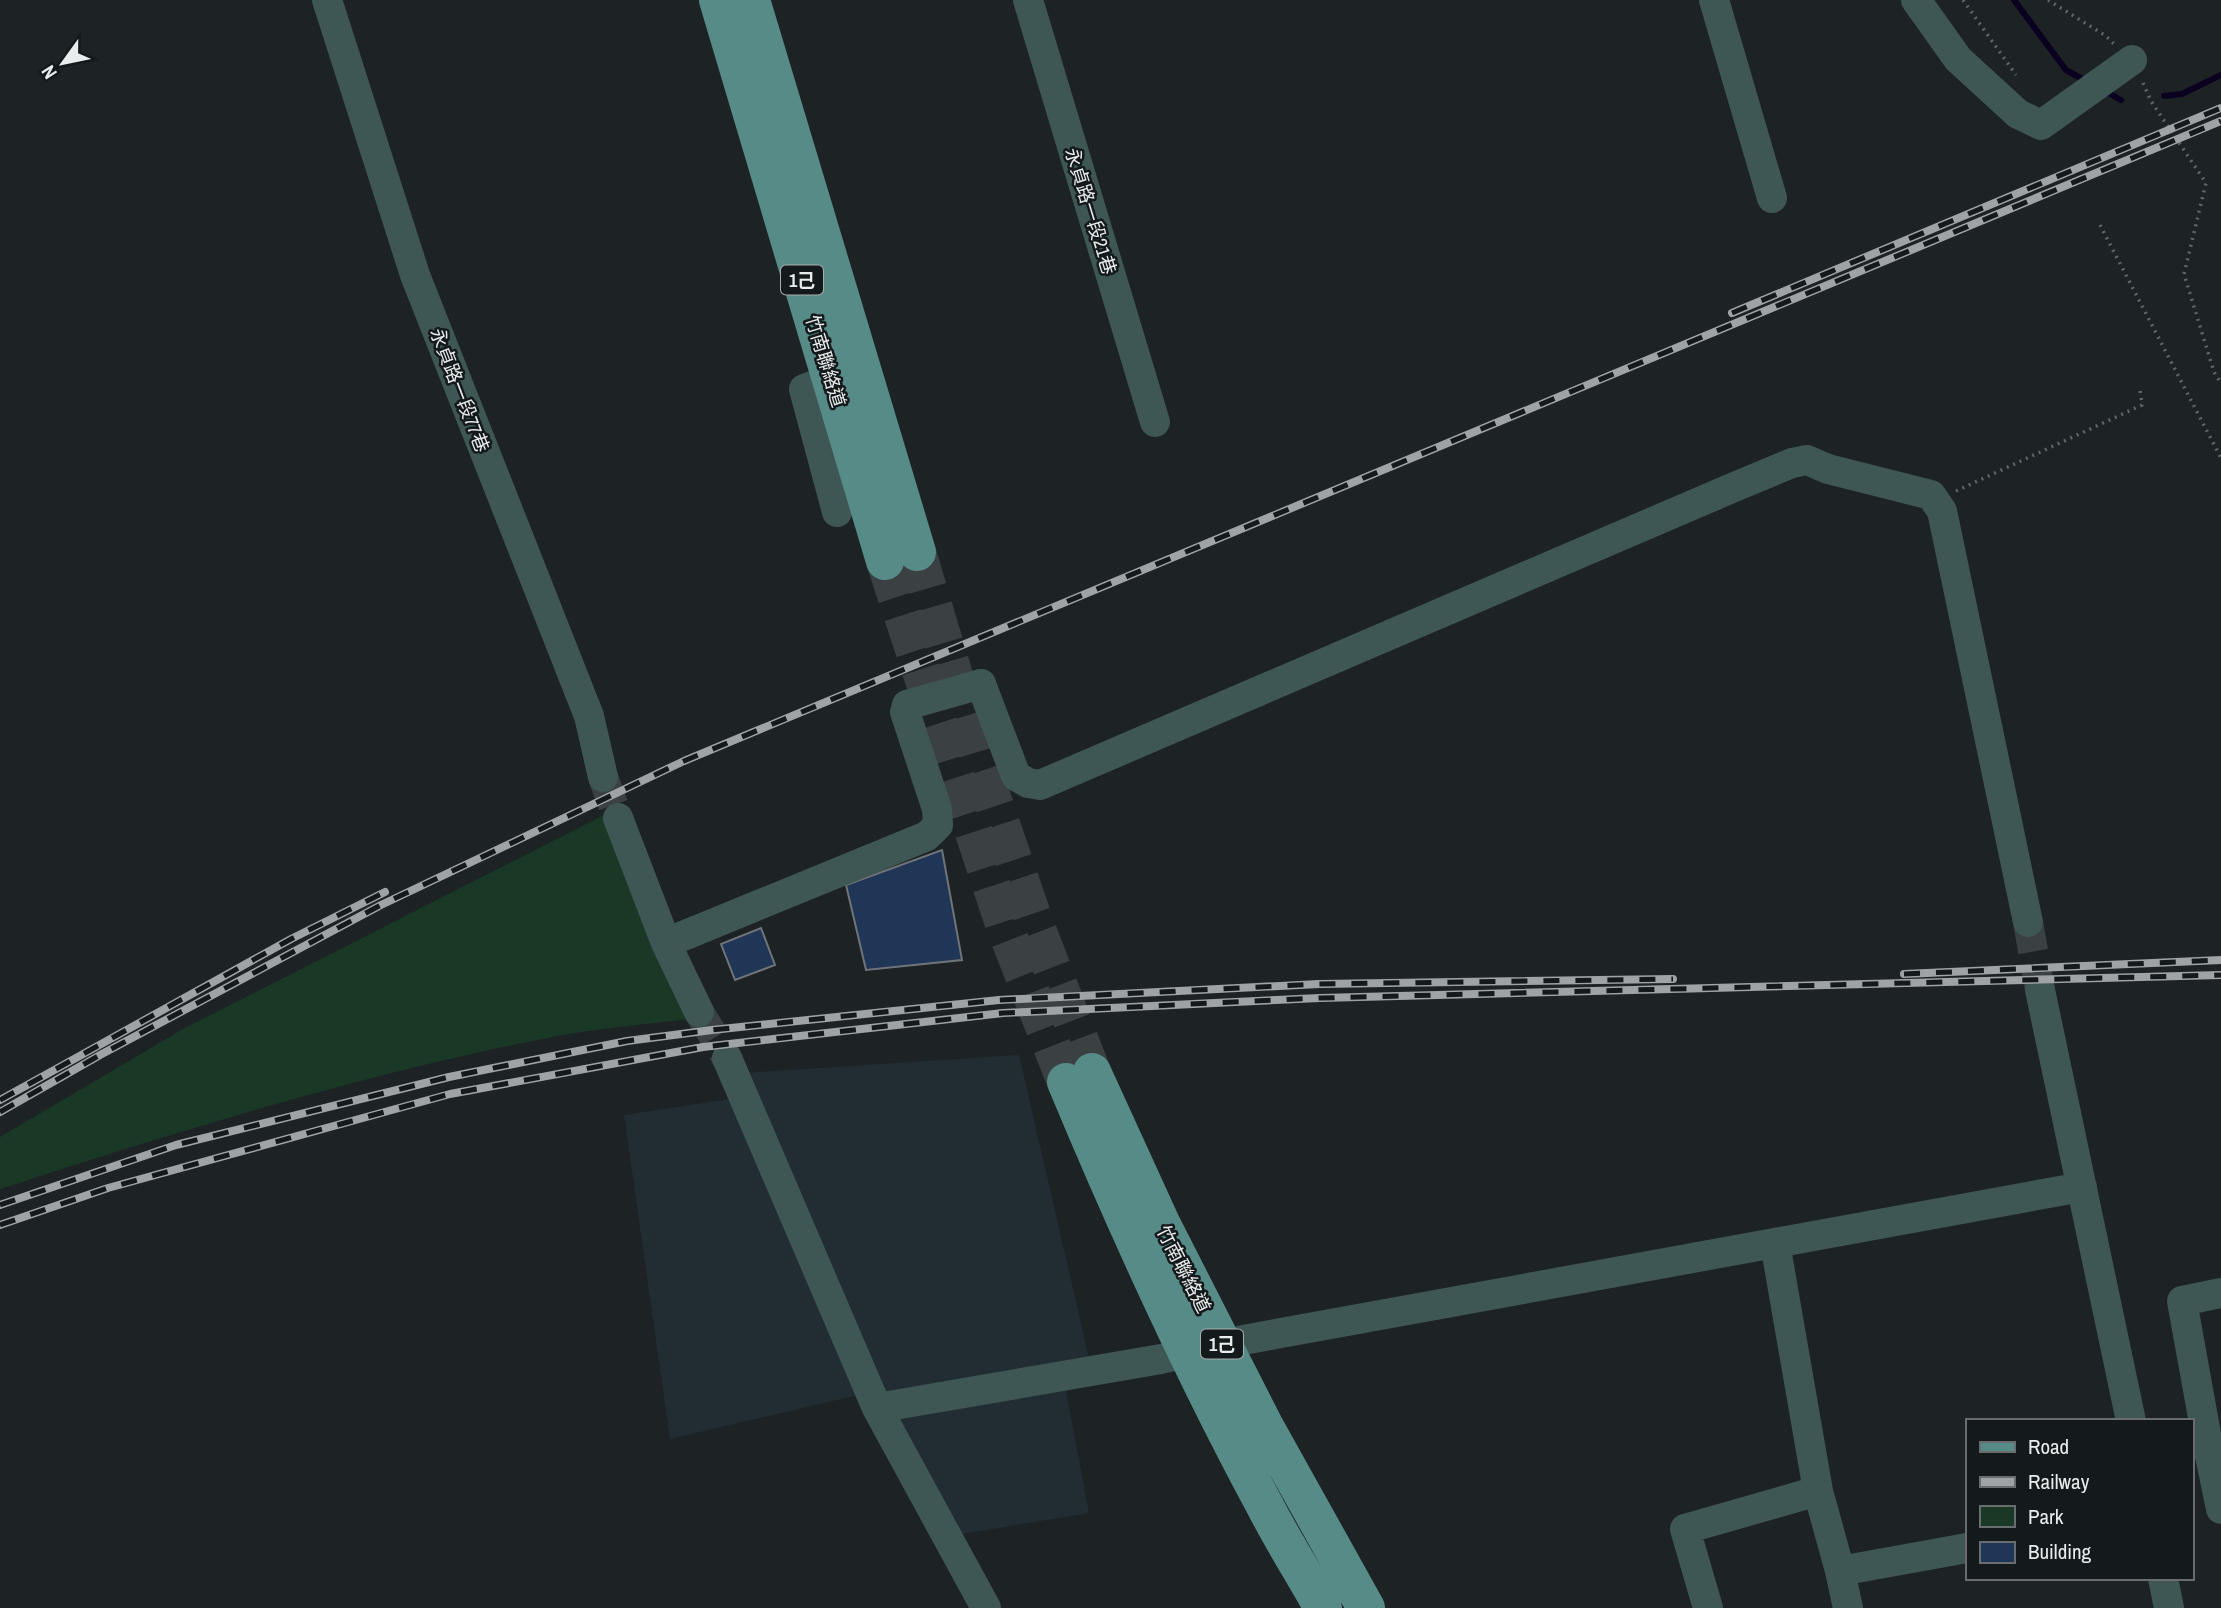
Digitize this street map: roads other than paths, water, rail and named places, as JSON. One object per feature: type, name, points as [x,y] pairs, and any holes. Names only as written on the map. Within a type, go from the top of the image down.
[{"type":"main road","name":"竹南聯絡道","points":[[718,0],[831,379],[901,556],[751,0]]},
{"type":"main road","name":"竹南聯絡道","points":[[1323,1608],[1265,1507],[1186,1353],[1103,1171],[1079,1077],[1161,1223],[1264,1426],[1366,1608]]},
{"type":"street","name":"永貞路一段77巷","points":[[327,0],[415,275],[589,716],[603,777]]},
{"type":"street","name":"永貞路一段21巷","points":[[1028,0],[1155,422]]},
{"type":"street","points":[[1714,0],[1772,198]]},
{"type":"street","points":[[1916,0],[1958,59],[2018,114],[2041,125],[2132,61]]},
{"type":"street","points":[[831,379],[804,389],[837,512]]},
{"type":"street","points":[[666,943],[927,836],[938,825],[937,808],[905,712],[906,705],[981,684],[1016,776],[1028,783],[1040,785],[1343,653],[1793,463],[1807,460],[1931,495],[1942,511],[2028,922]]},
{"type":"street","points":[[618,818],[666,943],[699,1012]]},
{"type":"street","points":[[2040,990],[2131,1419]]},
{"type":"street","points":[[727,1058],[877,1408],[986,1608]]},
{"type":"street","points":[[877,1408],[2082,1187]]},
{"type":"street","points":[[1775,1243],[1818,1491],[1840,1571],[1847,1608]]},
{"type":"street","points":[[2221,1293],[2182,1301],[2215,1455],[2221,1509]]},
{"type":"street","points":[[1708,1608],[1685,1528],[1818,1491]]},
{"type":"street","points":[[1840,1571],[1966,1548]]},
{"type":"street","points":[[2163,1580],[2169,1608]]},
{"type":"waterway","points":[[2014,0],[2066,70],[2086,81]]},
{"type":"waterway","points":[[2164,96],[2182,94],[2221,75]]},
{"type":"waterway","points":[[2105,91],[2121,100]]},
{"type":"tunnel","points":[[917,552],[979,759],[1035,924],[1092,1072]]},
{"type":"tunnel","points":[[885,561],[1005,927],[1066,1082]]},
{"type":"tunnel","points":[[603,777],[618,818]]},
{"type":"tunnel","points":[[2028,922],[2040,990]]},
{"type":"tunnel","points":[[699,1012],[727,1058]]},
{"type":"railway","points":[[1732,313],[2221,108]]},
{"type":"railway","points":[[0,1112],[100,1055],[381,905],[684,761],[2221,121]]},
{"type":"railway","points":[[0,1100],[291,939],[385,892]]},
{"type":"railway","points":[[1904,974],[2221,960]]},
{"type":"railway","points":[[0,1225],[108,1188],[450,1094],[703,1047],[1003,1013],[1320,998],[2221,975]]},
{"type":"railway","points":[[0,1205],[176,1145],[449,1077],[627,1041],[999,1000],[1319,984],[1673,979]]}]
